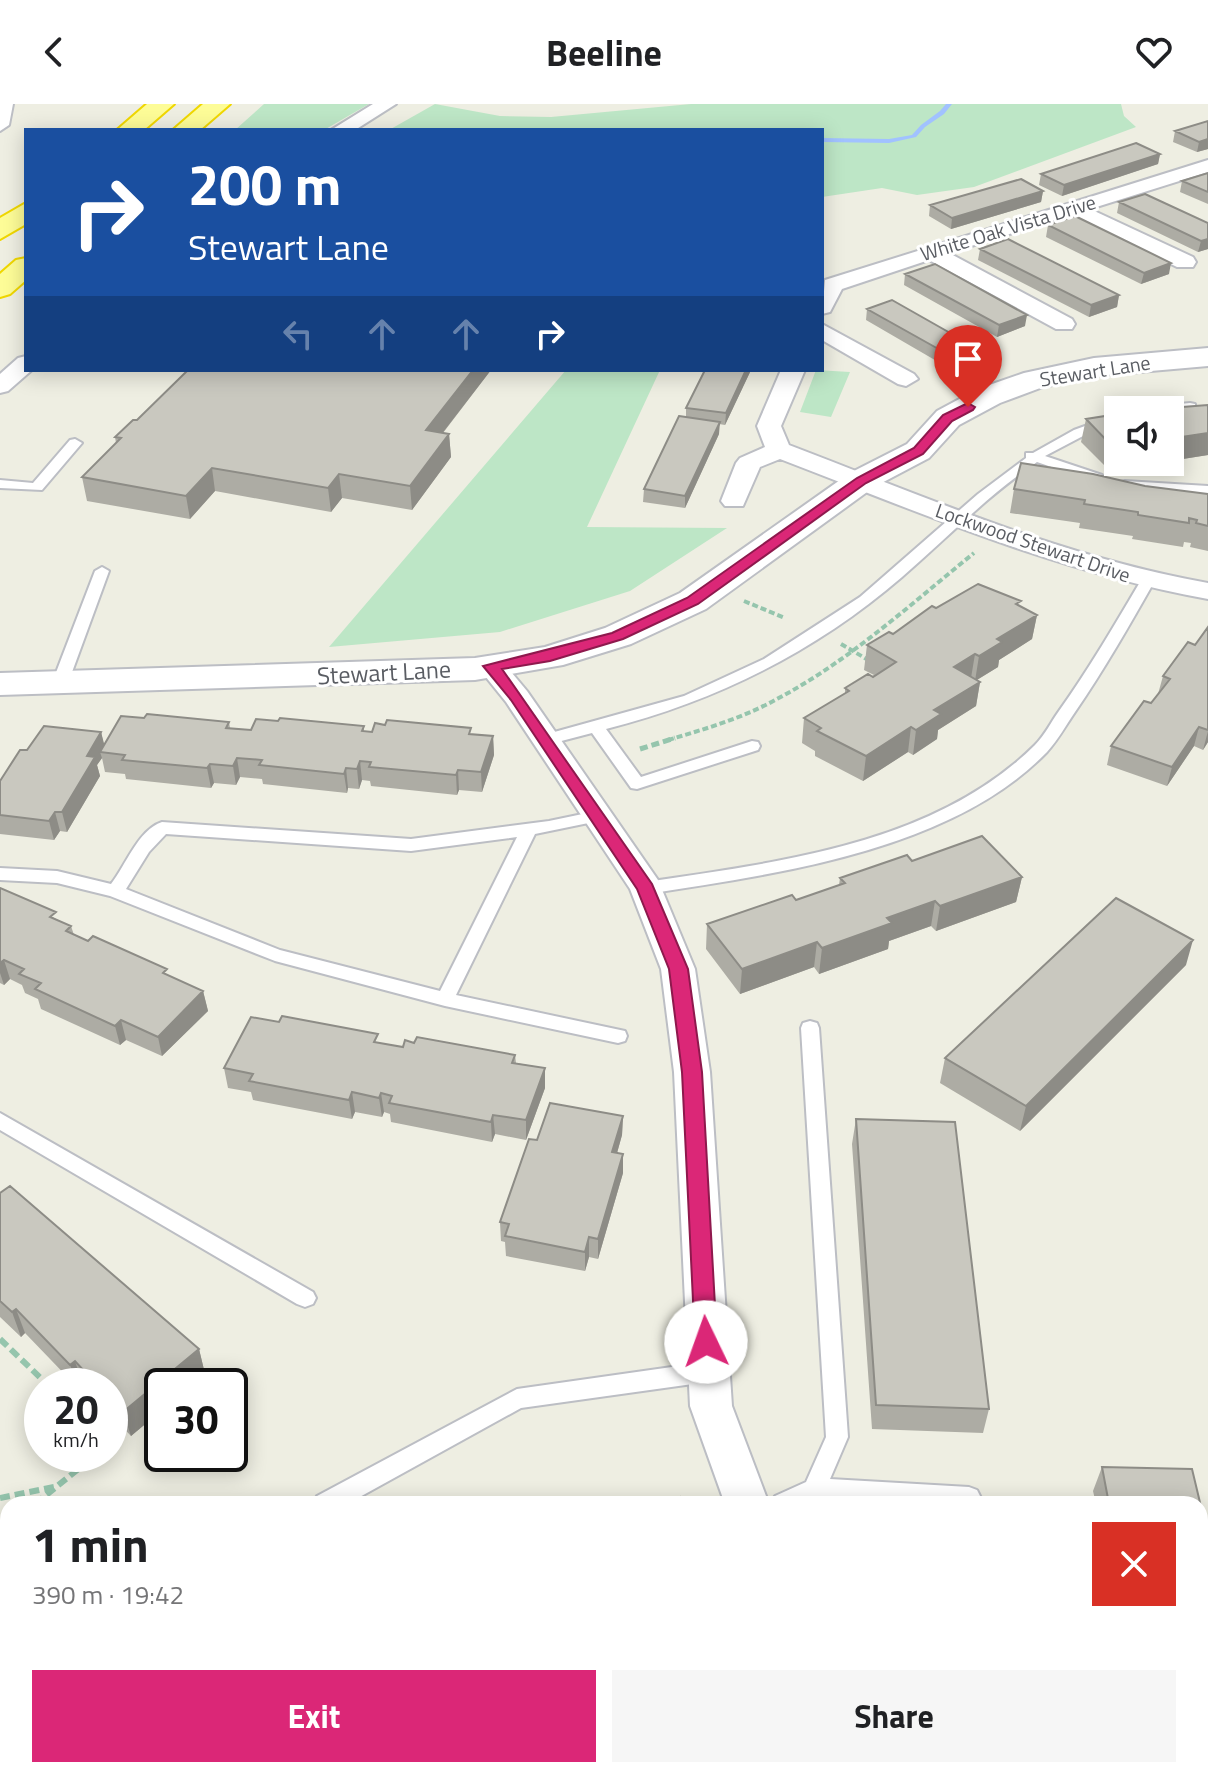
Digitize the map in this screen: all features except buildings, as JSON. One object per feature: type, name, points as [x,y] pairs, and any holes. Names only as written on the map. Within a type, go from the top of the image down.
[{"type":"highway","points":[[132,128],[162,104]]},
{"type":"highway","points":[[188,128],[218,104]]},
{"type":"highway","points":[[0,231],[24,213]]},
{"type":"highway","points":[[0,288],[24,268]]},
{"type":"street","points":[[0,125],[4,104]]},
{"type":"street","points":[[345,128],[387,104]]},
{"type":"street","name":"White Oak Vista Drive","points":[[824,303],[833,285],[1208,167]]},
{"type":"street","points":[[1073,209],[1185,262]]},
{"type":"street","points":[[930,252],[1064,324]]},
{"type":"street","points":[[824,332],[906,379]]},
{"type":"street","name":"Stewart Lane","points":[[0,684],[272,678],[491,666],[550,657],[618,636],[693,601],[862,480],[918,451],[943,423],[989,396],[1035,379],[1094,367],[1208,357]]},
{"type":"street","points":[[0,386],[24,365]]},
{"type":"street","points":[[779,450],[769,426],[792,372]]},
{"type":"street","points":[[734,501],[749,463],[779,450],[862,480]]},
{"type":"street","name":"Lockwood Stewart Drive","points":[[862,480],[1048,551],[1147,582],[1208,591]]},
{"type":"street","points":[[491,666],[546,740],[646,888],[678,969],[692,1072],[711,1406],[744,1496]]},
{"type":"lane","points":[[1184,408],[1190,407]]},
{"type":"lane","points":[[546,740],[706,694],[761,668],[865,599],[1031,456],[1104,422]]},
{"type":"lane","points":[[0,484],[37,487],[75,443]]},
{"type":"lane","points":[[1031,456],[1122,484],[1208,490]]},
{"type":"lane","points":[[60,683],[102,571]]},
{"type":"lane","points":[[646,888],[797,864],[877,841],[977,798],[1040,750],[1082,690],[1147,582]]},
{"type":"lane","points":[[595,726],[637,784],[752,746]]},
{"type":"lane","points":[[115,891],[132,872],[152,835],[162,828],[411,845],[529,830],[597,816]]},
{"type":"lane","points":[[445,999],[529,830]]},
{"type":"lane","points":[[0,874],[57,877],[115,891],[275,955],[445,999],[618,1036]]},
{"type":"lane","points":[[810,1028],[837,1437],[814,1489]]},
{"type":"lane","points":[[0,1121],[305,1298]]},
{"type":"lane","points":[[340,1496],[517,1399],[707,1372]]},
{"type":"lane","points":[[800,1496],[814,1489],[935,1496]]},
{"type":"path","points":[[640,749],[730,719],[777,699],[853,651],[974,553]]},
{"type":"path","points":[[735,597],[785,618]]},
{"type":"path","points":[[829,637],[874,663]]},
{"type":"path","points":[[0,1339],[30,1368]]},
{"type":"path","points":[[45,1496],[74,1472]]},
{"type":"path","points":[[10,1496],[57,1486]]},
{"type":"green space","points":[[264,104],[369,104],[327,128],[237,128]]},
{"type":"green space","points":[[435,104],[500,116],[551,117],[691,104],[1121,104],[1124,116],[1136,127],[974,187],[917,195],[882,188],[824,197],[824,128],[393,128]]},
{"type":"green space","points":[[564,372],[659,372],[587,527],[727,528],[630,591],[500,632],[329,647]]},
{"type":"green space","points":[[815,372],[850,372],[831,417],[800,412]]},
{"type":"waterway","points":[[824,140],[889,141],[914,136],[949,104]]},
{"type":"route","points":[[706,1342],[692,1072],[678,969],[646,888],[517,697],[491,666],[550,657],[618,636],[693,601],[862,480],[918,451],[948,418],[968,407]]}]
